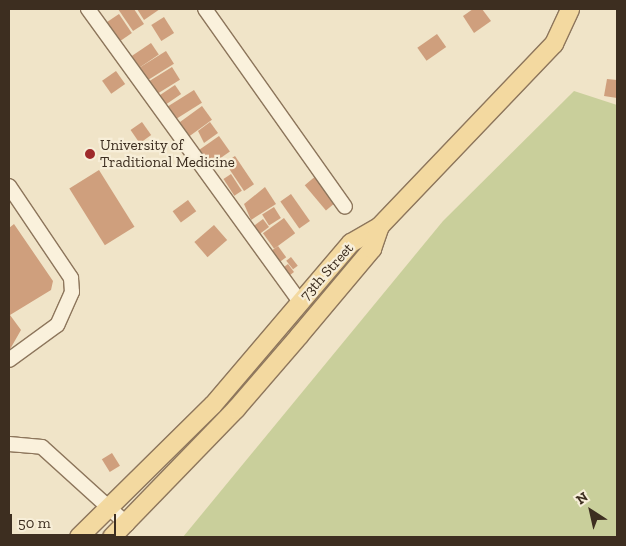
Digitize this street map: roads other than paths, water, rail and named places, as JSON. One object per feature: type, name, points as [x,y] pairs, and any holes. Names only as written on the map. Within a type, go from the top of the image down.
[{"type":"main road","points":[[380,226],[554,44],[570,9]]},
{"type":"main road","name":"73th Street","points":[[79,537],[111,508],[212,405],[351,243],[380,226]]},
{"type":"main road","name":"73th Street","points":[[112,537],[127,524],[236,409],[299,336],[372,249],[380,226]]},
{"type":"street","points":[[88,9],[300,302]]},
{"type":"street","points":[[205,9],[345,207]]},
{"type":"street","points":[[9,186],[71,278],[72,292],[57,325],[9,360]]},
{"type":"street","points":[[9,444],[42,447],[127,524]]},
{"type":"place","name":"University of Traditional Medicine","points":[[90,154]]}]
